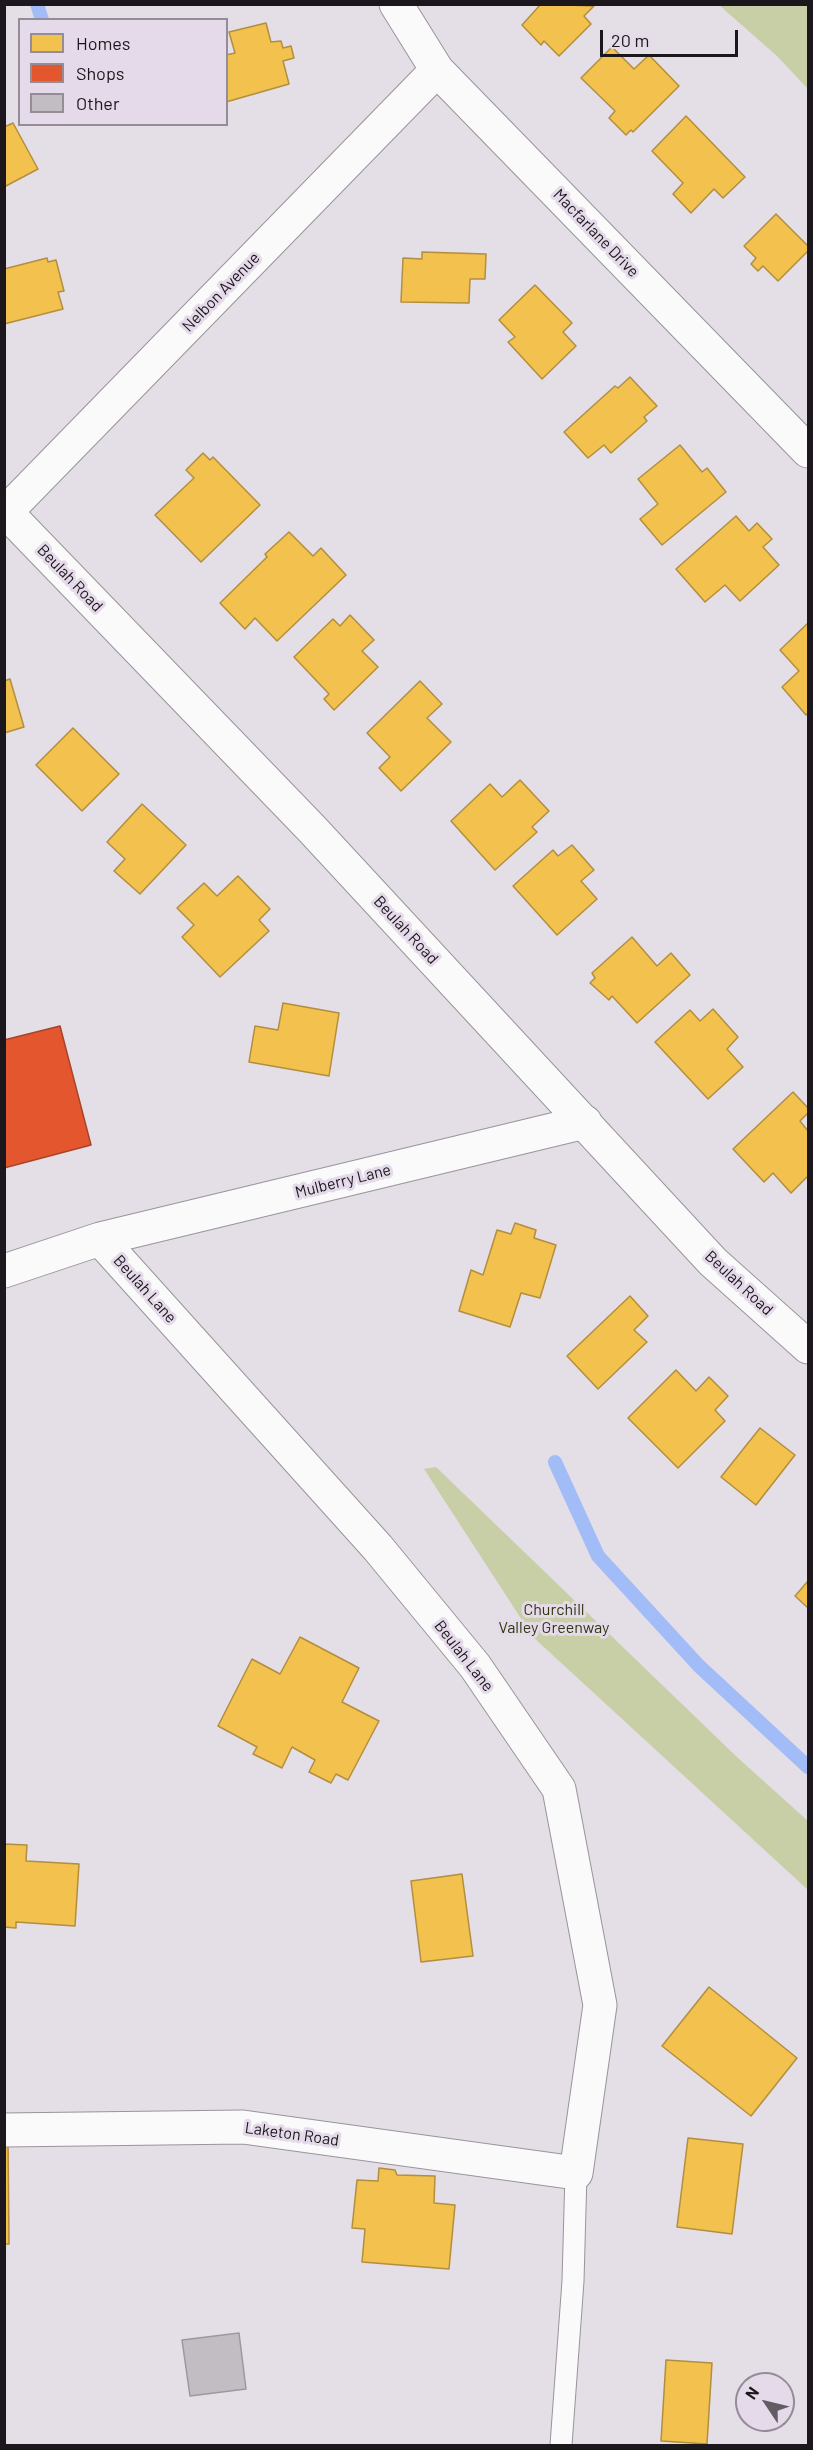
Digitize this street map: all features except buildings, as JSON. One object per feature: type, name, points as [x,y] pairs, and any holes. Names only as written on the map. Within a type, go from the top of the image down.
[{"type":"street","name":"Macfarlane Drive","points":[[396,4],[437,70],[808,451]]},
{"type":"street","name":"Nelbon Avenue","points":[[5,512],[437,70]]},
{"type":"street","name":"Beulah Road","points":[[5,512],[312,829],[714,1262],[808,1347]]},
{"type":"street","name":"Mulberry Lane","points":[[100,1239],[585,1122]]},
{"type":"street","points":[[4,1271],[100,1239]]},
{"type":"street","name":"Beulah Lane","points":[[100,1239],[378,1548],[475,1666],[559,1789],[600,2004],[576,2173]]},
{"type":"street","name":"Laketon Road","points":[[4,2130],[243,2127],[576,2173]]},
{"type":"lane","points":[[561,2445],[573,2281],[576,2173]]},
{"type":"green space","points":[[719,5],[808,5],[808,89],[777,56]]},
{"type":"green space","name":"Churchill Valley Greenway","points":[[436,1467],[738,1758],[808,1821],[808,1890],[533,1637],[424,1469]]},
{"type":"waterway","points":[[37,4],[41,18]]},
{"type":"waterway","points":[[555,1462],[598,1556],[699,1666],[808,1767]]}]
